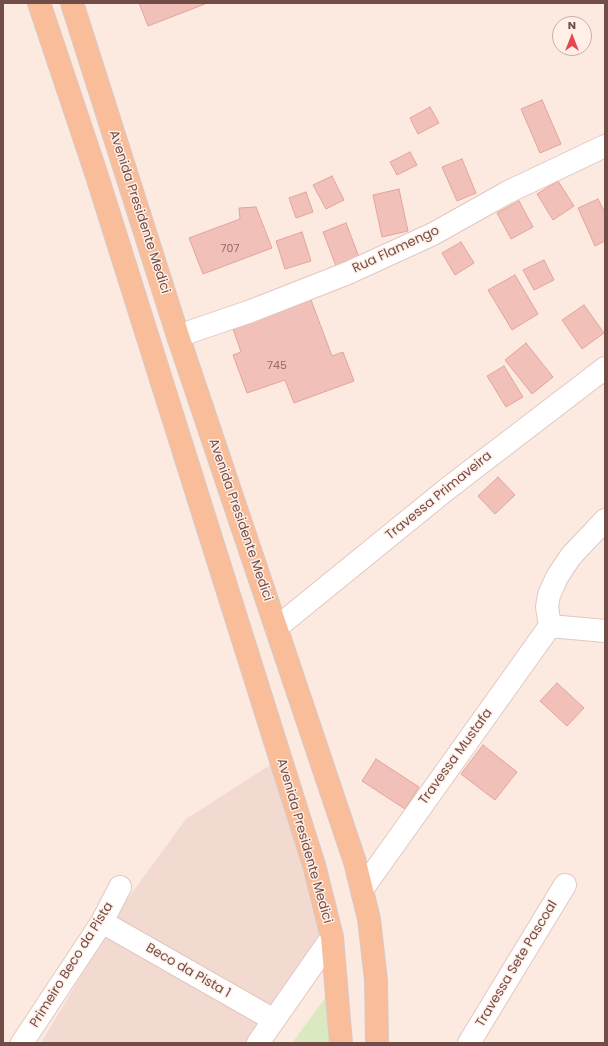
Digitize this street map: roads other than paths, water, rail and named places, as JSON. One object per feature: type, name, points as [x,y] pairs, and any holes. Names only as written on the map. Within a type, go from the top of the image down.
[{"type":"main road","name":"Avenida Presidente Medici","points":[[40,3],[96,173],[314,865],[332,937],[341,1043]]},
{"type":"main road","name":"Avenida Presidente Medici","points":[[72,3],[178,336],[356,862],[369,919],[376,980],[377,1043]]},
{"type":"street","name":"Rua Flamengo","points":[[178,336],[251,311],[348,273],[433,234],[508,192],[605,146]]},
{"type":"street","name":"Travessa Primaveira","points":[[276,628],[447,489],[605,368]]},
{"type":"street","points":[[605,520],[571,556],[549,595],[547,606],[550,626],[605,631]]},
{"type":"street","name":"Travessa Mustafa","points":[[362,888],[550,626]]},
{"type":"street","name":"Travessa Sete Pascoal","points":[[469,1043],[565,885]]},
{"type":"street","name":"Primeiro Beco da Pista","points":[[22,1043],[102,922],[120,886]]},
{"type":"street","name":"Beco da Pista 1","points":[[102,922],[274,1020]]},
{"type":"street","points":[[258,1043],[332,937]]}]
